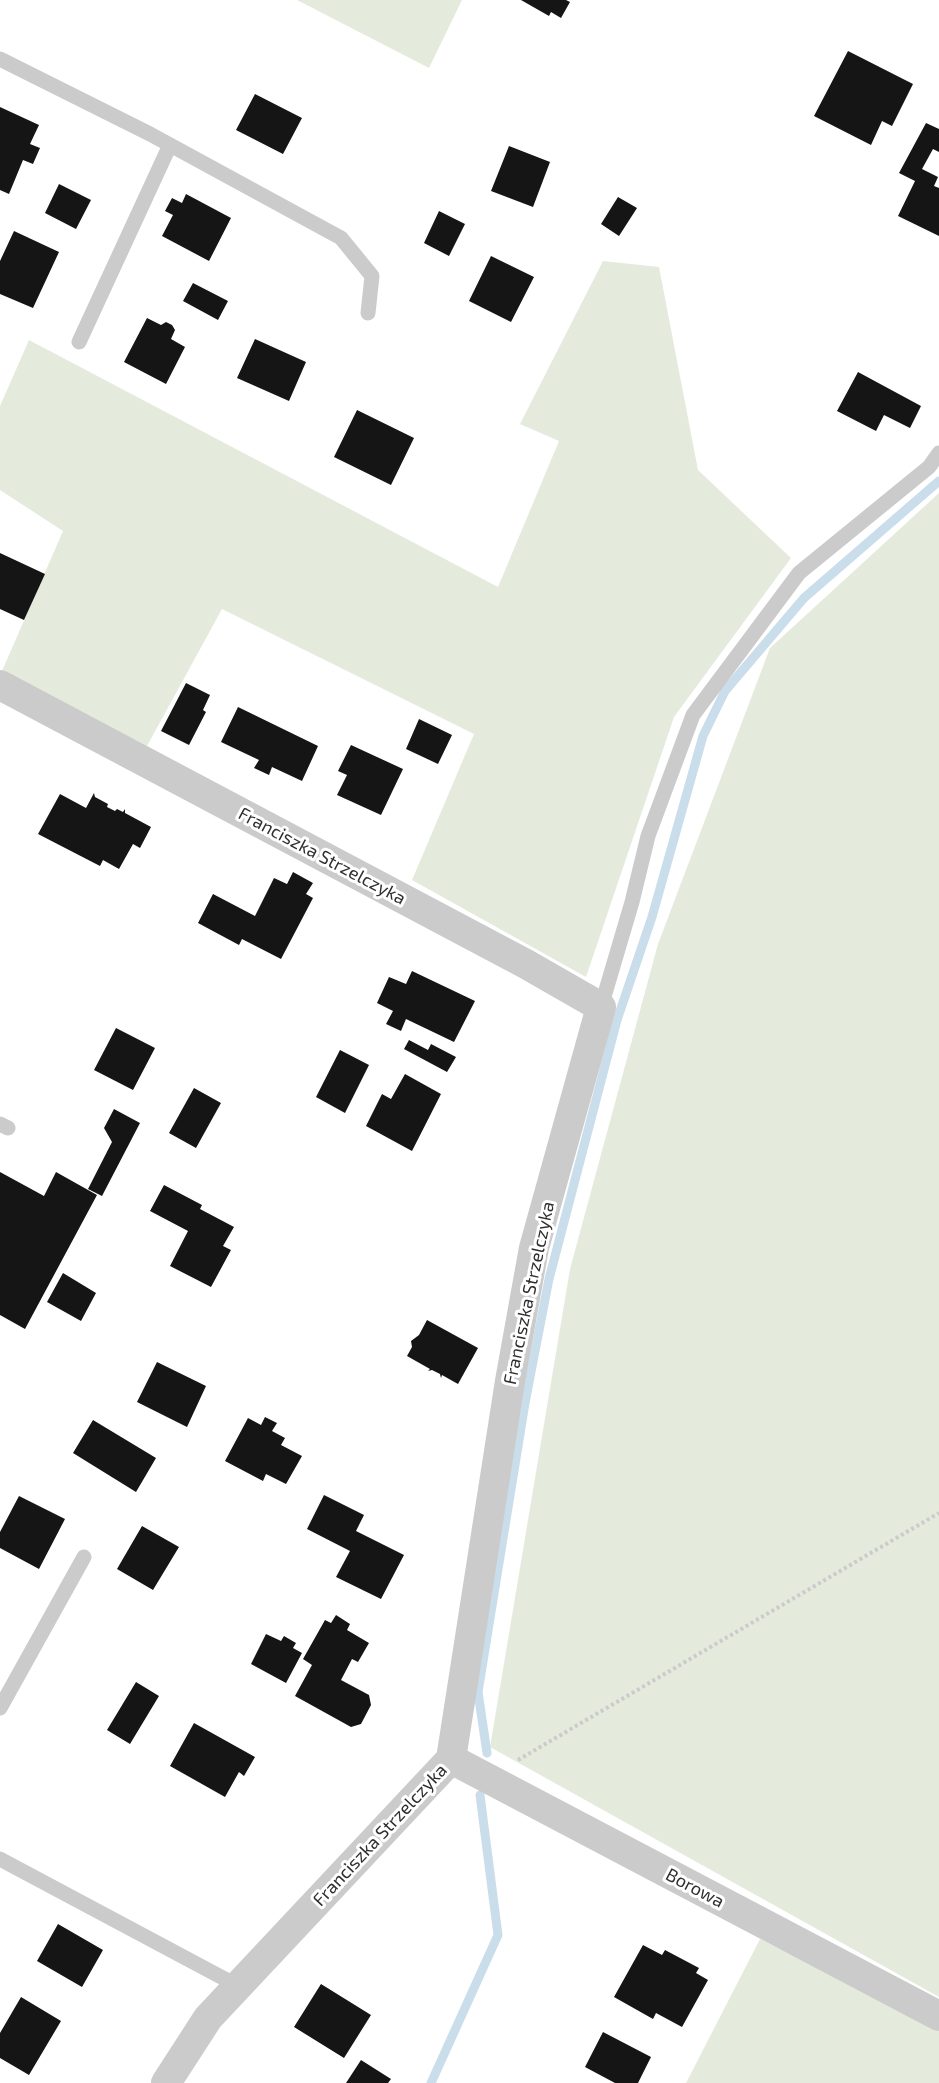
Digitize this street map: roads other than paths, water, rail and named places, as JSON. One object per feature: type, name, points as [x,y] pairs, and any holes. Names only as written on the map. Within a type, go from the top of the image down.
[{"type":"street","name":"Franciszka Strzelczyka","points":[[0,685],[526,964],[601,1007],[534,1248],[510,1381],[451,1760],[208,2018],[166,2083]]},
{"type":"street","name":"Borowa","points":[[451,1760],[939,2016]]},
{"type":"lane","points":[[0,59],[170,145],[341,238],[372,276],[368,313]]},
{"type":"lane","points":[[79,342],[170,145]]},
{"type":"lane","points":[[601,1007],[648,836],[693,715],[799,573],[929,467],[939,453]]},
{"type":"lane","points":[[0,1708],[84,1557]]},
{"type":"lane","points":[[0,1859],[238,1986]]},
{"type":"waterway","points":[[487,1753],[478,1692],[525,1403],[549,1279],[617,1020],[652,917],[703,736],[725,691],[804,598],[939,481]]},
{"type":"waterway","points":[[431,2083],[498,1935],[480,1795]]}]
